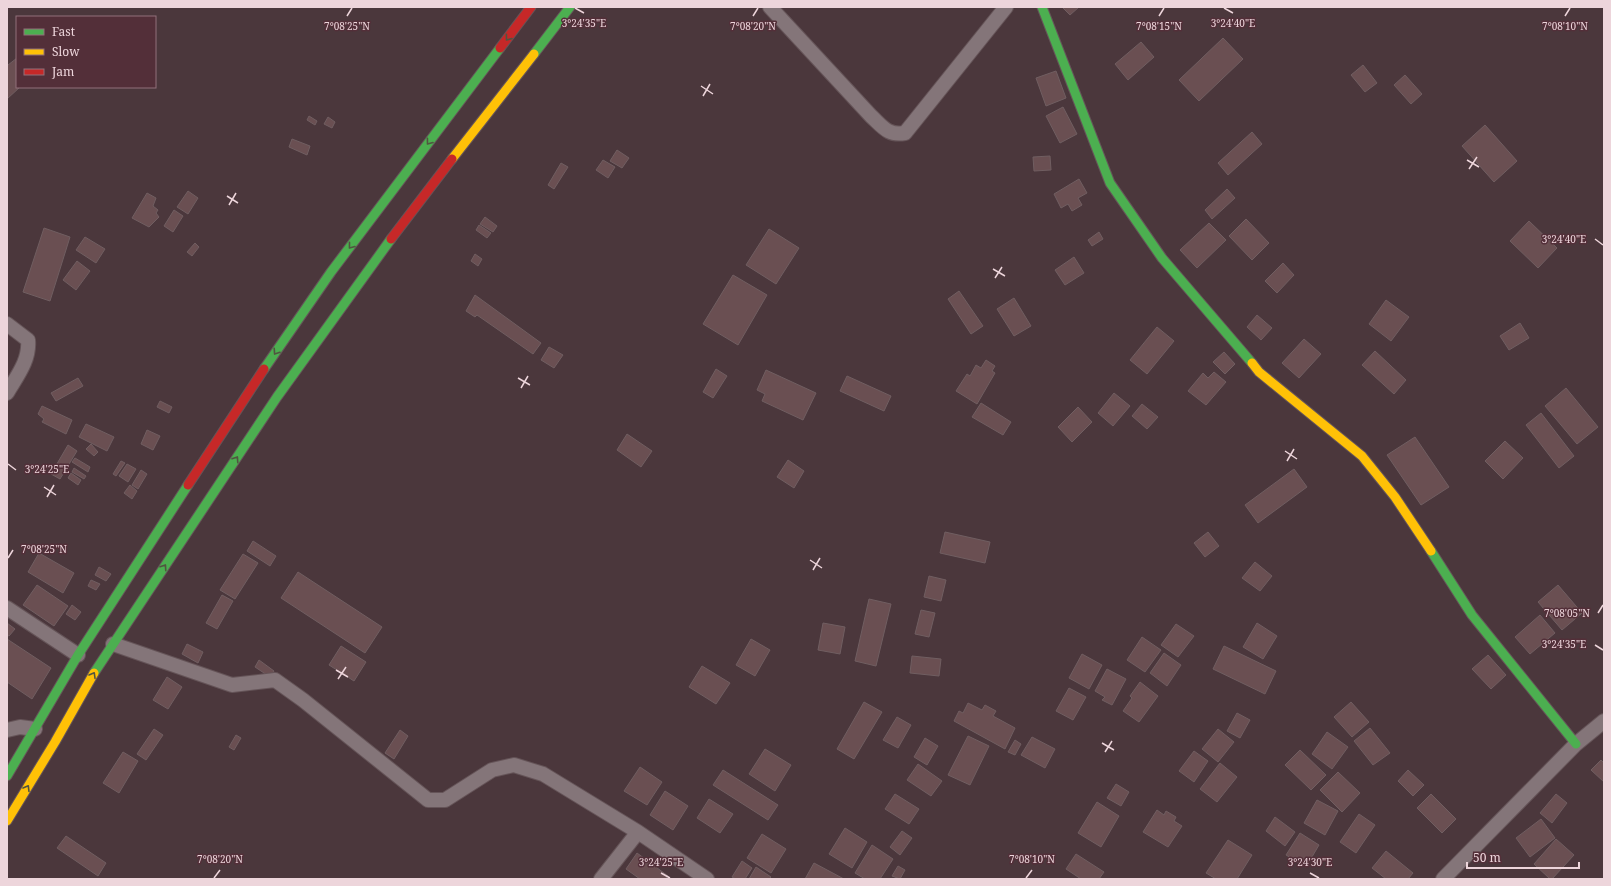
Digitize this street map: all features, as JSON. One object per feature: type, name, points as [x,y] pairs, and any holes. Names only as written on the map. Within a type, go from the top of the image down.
[{"type":"main road","points":[[7,776],[78,655],[255,382],[331,272],[531,7]]},
{"type":"main road","points":[[7,821],[55,742],[97,667],[277,397],[353,290],[410,214],[570,7]]},
{"type":"main road","points":[[1042,7],[1110,183],[1162,258],[1259,372],[1362,456],[1395,497],[1472,615],[1576,744]]},
{"type":"street","points":[[770,7],[871,116],[887,131],[896,134],[905,133],[1006,7]]},
{"type":"street","points":[[7,393],[29,351],[28,340],[10,328]]},
{"type":"street","points":[[7,608],[78,655]]},
{"type":"street","points":[[113,644],[232,685],[274,680],[303,700],[428,800],[445,800],[492,770],[514,765],[543,774],[638,832],[707,879]]},
{"type":"street","points":[[1443,879],[1576,744],[1604,721]]},
{"type":"street","points":[[7,730],[20,727],[35,730]]},
{"type":"street","points":[[602,879],[638,832]]},
{"type":"building","points":[[1062,7],[1079,7],[1070,15]]},
{"type":"building","points":[[1223,38],[1243,59],[1199,101],[1179,80]]},
{"type":"building","points":[[1141,42],[1154,57],[1128,80],[1115,64]]},
{"type":"building","points":[[16,59],[16,88],[19,88],[7,99],[7,64],[8,65]]},
{"type":"building","points":[[1363,65],[1377,83],[1365,92],[1351,75]]},
{"type":"building","points":[[1056,71],[1066,98],[1046,106],[1036,78]]},
{"type":"building","points":[[1405,75],[1422,94],[1411,104],[1394,85]]},
{"type":"building","points":[[1063,107],[1077,134],[1060,143],[1046,116]]},
{"type":"building","points":[[309,116],[317,121],[315,125],[307,120]]},
{"type":"building","points":[[328,117],[335,122],[332,128],[324,124]]},
{"type":"building","points":[[1485,125],[1517,161],[1494,182],[1462,146]]},
{"type":"building","points":[[1252,132],[1262,144],[1228,175],[1218,163]]},
{"type":"building","points":[[292,139],[310,146],[307,155],[289,147]]},
{"type":"building","points":[[617,150],[629,158],[622,168],[610,161]]},
{"type":"building","points":[[1050,156],[1051,170],[1034,171],[1033,157]]},
{"type":"building","points":[[603,160],[615,167],[608,178],[596,170]]},
{"type":"building","points":[[561,163],[568,167],[554,189],[548,185]]},
{"type":"building","points":[[1079,179],[1087,193],[1078,198],[1082,205],[1072,211],[1068,204],[1061,208],[1054,194]]},
{"type":"building","points":[[1227,189],[1235,198],[1212,219],[1205,210]]},
{"type":"building","points":[[188,191],[198,198],[188,214],[177,207]]},
{"type":"building","points":[[147,193],[156,198],[153,206],[158,210],[156,213],[159,217],[149,227],[132,218]]},
{"type":"building","points":[[174,210],[183,216],[173,232],[164,226]]},
{"type":"building","points":[[485,217],[497,226],[493,232],[480,224]]},
{"type":"building","points":[[1246,219],[1269,243],[1252,260],[1229,236]]},
{"type":"building","points":[[1529,221],[1557,248],[1538,268],[1510,241]]},
{"type":"building","points":[[1209,223],[1226,240],[1197,268],[1180,250]]},
{"type":"building","points":[[479,225],[491,233],[487,238],[476,230]]},
{"type":"building","points":[[44,228],[70,237],[50,301],[23,292]]},
{"type":"building","points":[[769,229],[799,248],[776,284],[746,265]]},
{"type":"building","points":[[1099,232],[1103,239],[1092,246],[1088,240]]},
{"type":"building","points":[[85,237],[105,249],[96,263],[76,250]]},
{"type":"building","points":[[195,243],[199,247],[192,256],[187,252]]},
{"type":"building","points":[[475,254],[482,259],[478,266],[471,261]]},
{"type":"building","points":[[1074,257],[1084,273],[1065,285],[1055,270]]},
{"type":"building","points":[[77,261],[90,271],[76,290],[63,280]]},
{"type":"building","points":[[1283,263],[1294,275],[1277,293],[1265,281]]},
{"type":"building","points":[[733,275],[767,295],[738,345],[703,324]]},
{"type":"building","points":[[959,291],[983,326],[971,334],[948,299]]},
{"type":"building","points":[[475,295],[541,343],[533,354],[477,315],[475,317],[466,311]]},
{"type":"building","points":[[1014,298],[1031,326],[1014,336],[997,309]]},
{"type":"building","points":[[1386,300],[1409,317],[1391,341],[1369,324]]},
{"type":"building","points":[[1257,315],[1272,328],[1261,340],[1247,327]]},
{"type":"building","points":[[1520,323],[1529,338],[1509,350],[1500,336]]},
{"type":"building","points":[[1157,327],[1174,341],[1147,374],[1130,360]]},
{"type":"building","points":[[1304,339],[1321,354],[1299,378],[1282,363]]},
{"type":"building","points":[[549,347],[563,355],[554,368],[541,360]]},
{"type":"building","points":[[1375,351],[1406,380],[1394,394],[1362,365]]},
{"type":"building","points":[[1224,352],[1235,364],[1225,374],[1213,362]]},
{"type":"building","points":[[986,360],[995,366],[992,371],[995,373],[977,404],[956,391],[967,374],[970,376],[976,365],[981,368]]},
{"type":"building","points":[[716,369],[727,376],[713,398],[703,392]]},
{"type":"building","points":[[766,370],[816,393],[803,420],[762,401],[765,394],[757,390]]},
{"type":"building","points":[[1214,372],[1226,382],[1206,405],[1188,391],[1203,373],[1208,378]]},
{"type":"building","points":[[847,376],[891,396],[884,411],[840,391]]},
{"type":"building","points":[[78,378],[83,386],[56,401],[51,393]]},
{"type":"building","points":[[1566,388],[1598,427],[1577,444],[1545,406]]},
{"type":"building","points":[[1114,393],[1130,406],[1113,426],[1098,413]]},
{"type":"building","points":[[160,401],[172,407],[169,413],[157,407]]},
{"type":"building","points":[[981,403],[1011,422],[1003,435],[972,417]]},
{"type":"building","points":[[1142,404],[1158,417],[1147,429],[1132,416]]},
{"type":"building","points":[[42,406],[72,420],[66,434],[42,422],[44,419],[38,414]]},
{"type":"building","points":[[1078,407],[1092,422],[1072,442],[1058,427]]},
{"type":"building","points":[[1541,413],[1574,456],[1559,468],[1526,425]]},
{"type":"building","points":[[86,424],[114,437],[107,451],[79,437]]},
{"type":"building","points":[[147,430],[160,436],[153,450],[141,444]]},
{"type":"building","points":[[627,434],[652,451],[641,467],[617,450]]},
{"type":"building","points":[[1415,437],[1449,487],[1421,505],[1387,455]]},
{"type":"building","points":[[1505,441],[1523,458],[1503,479],[1485,461]]},
{"type":"building","points":[[91,444],[98,452],[94,456],[86,449]]},
{"type":"building","points":[[68,445],[77,451],[60,479],[51,474]]},
{"type":"building","points":[[75,458],[90,467],[88,472],[72,462]]},
{"type":"building","points":[[788,460],[804,471],[794,488],[777,477]]},
{"type":"building","points":[[121,461],[125,463],[116,476],[113,474]]},
{"type":"building","points":[[127,464],[136,469],[128,482],[119,476]]},
{"type":"building","points":[[74,468],[86,476],[84,479],[72,472]]},
{"type":"building","points":[[1294,469],[1307,487],[1258,523],[1245,505]]},
{"type":"building","points":[[141,470],[147,474],[138,489],[132,485]]},
{"type":"building","points":[[71,473],[81,480],[78,485],[68,478]]},
{"type":"building","points":[[130,485],[137,491],[132,499],[124,493]]},
{"type":"building","points":[[945,532],[990,542],[985,563],[940,553]]},
{"type":"building","points":[[1208,532],[1219,546],[1205,557],[1194,543]]},
{"type":"building","points":[[253,541],[276,556],[270,566],[247,551]]},
{"type":"building","points":[[39,553],[74,573],[63,593],[28,572]]},
{"type":"building","points":[[243,554],[258,563],[235,599],[220,590]]},
{"type":"building","points":[[1255,562],[1272,576],[1260,591],[1242,578]]},
{"type":"building","points":[[99,567],[111,574],[106,581],[95,575]]},
{"type":"building","points":[[298,572],[382,627],[365,653],[281,598]]},
{"type":"building","points":[[929,576],[946,580],[941,601],[924,597]]},
{"type":"building","points":[[91,580],[100,584],[96,590],[88,586]]},
{"type":"building","points":[[37,585],[68,606],[54,626],[23,605]]},
{"type":"building","points":[[1558,585],[1582,613],[1562,630],[1538,602]]},
{"type":"building","points":[[222,595],[233,601],[217,629],[206,623]]},
{"type":"building","points":[[869,599],[891,604],[876,666],[855,661]]},
{"type":"building","points":[[72,605],[81,612],[75,620],[66,614]]},
{"type":"building","points":[[921,610],[935,613],[929,637],[915,634]]},
{"type":"building","points":[[1540,615],[1555,633],[1530,654],[1515,637]]},
{"type":"building","points":[[7,623],[15,629],[9,636],[7,635]]},
{"type":"building","points":[[823,623],[845,627],[840,654],[818,650]]},
{"type":"building","points":[[1257,623],[1277,636],[1263,659],[1243,647]]},
{"type":"building","points":[[1176,624],[1194,636],[1178,657],[1161,645]]},
{"type":"building","points":[[1142,637],[1161,650],[1145,672],[1127,660]]},
{"type":"building","points":[[7,639],[51,668],[32,699],[7,682]]},
{"type":"building","points":[[751,639],[770,650],[755,676],[736,665]]},
{"type":"building","points":[[187,644],[203,652],[198,663],[182,654]]},
{"type":"building","points":[[341,646],[366,662],[354,681],[329,665]]},
{"type":"building","points":[[1224,646],[1276,671],[1265,694],[1213,669]]},
{"type":"building","points":[[1164,653],[1181,665],[1167,686],[1150,673]]},
{"type":"building","points":[[1082,654],[1102,665],[1089,689],[1069,678]]},
{"type":"building","points":[[1488,655],[1506,675],[1491,689],[1472,669]]},
{"type":"building","points":[[912,656],[941,659],[939,676],[910,673]]},
{"type":"building","points":[[259,660],[274,671],[270,677],[255,667]]},
{"type":"building","points":[[702,666],[730,683],[716,704],[689,687]]},
{"type":"building","points":[[1107,669],[1126,679],[1112,705],[1102,700],[1105,697],[1095,691]]},
{"type":"building","points":[[167,677],[182,687],[168,709],[153,700]]},
{"type":"building","points":[[1140,682],[1158,696],[1139,722],[1123,711],[1132,698],[1130,696]]},
{"type":"building","points":[[1069,688],[1086,697],[1073,720],[1056,711]]},
{"type":"building","points":[[864,702],[882,712],[854,759],[837,749]]},
{"type":"building","points":[[1351,702],[1369,722],[1352,737],[1334,717]]},
{"type":"building","points":[[968,703],[982,710],[985,705],[996,711],[993,716],[1015,728],[1005,749],[954,721],[959,711],[963,713]]},
{"type":"building","points":[[1237,713],[1250,720],[1240,738],[1227,731]]},
{"type":"building","points":[[897,717],[911,725],[898,748],[883,740]]},
{"type":"building","points":[[1370,728],[1390,753],[1373,765],[1354,741]]},
{"type":"building","points":[[154,729],[163,735],[146,760],[137,754]]},
{"type":"building","points":[[1218,729],[1234,742],[1218,762],[1202,749]]},
{"type":"building","points":[[400,730],[408,736],[394,759],[385,753]]},
{"type":"building","points":[[1327,732],[1348,747],[1332,769],[1312,754]]},
{"type":"building","points":[[236,735],[241,738],[234,750],[229,747]]},
{"type":"building","points":[[968,736],[989,746],[970,785],[948,775]]},
{"type":"building","points":[[1032,737],[1055,749],[1045,768],[1021,755]]},
{"type":"building","points":[[925,738],[938,746],[927,765],[914,757]]},
{"type":"building","points":[[1015,740],[1021,744],[1015,755],[1008,752]]},
{"type":"building","points":[[765,749],[791,765],[775,791],[749,774]]},
{"type":"building","points":[[1300,750],[1326,775],[1311,790],[1285,765]]},
{"type":"building","points":[[1194,751],[1208,761],[1194,782],[1179,771]]},
{"type":"building","points":[[123,752],[138,761],[119,793],[103,783]]},
{"type":"building","points":[[1601,760],[1604,763],[1604,782],[1591,770]]},
{"type":"building","points":[[1220,763],[1237,777],[1217,802],[1200,789]]},
{"type":"building","points":[[918,764],[942,781],[931,796],[907,780]]},
{"type":"building","points":[[640,767],[662,782],[647,805],[624,791]]},
{"type":"building","points":[[723,770],[778,805],[768,820],[713,785]]},
{"type":"building","points":[[1408,770],[1424,785],[1413,796],[1398,781]]},
{"type":"building","points":[[1338,772],[1360,793],[1342,812],[1320,790]]},
{"type":"building","points":[[1116,784],[1129,792],[1121,806],[1107,798]]},
{"type":"building","points":[[665,791],[688,806],[673,830],[650,815]]},
{"type":"building","points":[[895,794],[919,809],[909,824],[885,809]]},
{"type":"building","points":[[1431,794],[1456,819],[1442,833],[1417,808]]},
{"type":"building","points":[[1556,794],[1567,803],[1552,823],[1540,813]]},
{"type":"building","points":[[709,799],[733,814],[720,833],[697,818]]},
{"type":"building","points":[[1317,800],[1338,811],[1325,835],[1304,823]]},
{"type":"building","points":[[1097,802],[1119,816],[1101,847],[1078,833]]},
{"type":"building","points":[[1157,810],[1164,815],[1166,811],[1176,817],[1174,821],[1182,826],[1168,847],[1143,832]]},
{"type":"building","points":[[1359,814],[1375,825],[1356,853],[1340,842]]},
{"type":"building","points":[[1275,817],[1295,832],[1285,846],[1266,831]]},
{"type":"building","points":[[1541,819],[1555,838],[1530,857],[1516,838]]},
{"type":"building","points":[[845,828],[867,842],[852,868],[829,854]]},
{"type":"building","points":[[902,831],[912,838],[900,855],[890,847]]},
{"type":"building","points":[[1300,833],[1319,845],[1306,867],[1286,855]]},
{"type":"building","points":[[762,834],[786,849],[771,873],[747,858]]},
{"type":"building","points":[[66,836],[106,863],[98,876],[57,848]]},
{"type":"building","points":[[1556,839],[1574,855],[1552,879],[1550,879],[1534,864]]},
{"type":"building","points":[[1228,840],[1252,855],[1237,879],[1216,879],[1206,873]]},
{"type":"building","points":[[872,845],[893,859],[880,879],[865,879],[855,873]]},
{"type":"building","points":[[1386,851],[1413,873],[1408,879],[1386,879],[1372,868]]},
{"type":"building","points":[[637,853],[668,876],[665,879],[640,879],[626,869]]},
{"type":"building","points":[[1076,854],[1104,872],[1099,879],[1081,879],[1066,869]]},
{"type":"building","points":[[742,861],[752,868],[745,879],[736,879],[732,877]]},
{"type":"building","points":[[814,863],[844,879],[805,879]]},
{"type":"building","points":[[898,866],[905,870],[900,879],[892,876]]},
{"type":"building","points":[[756,867],[771,877],[769,879],[749,879]]},
{"type":"traffic: fast","points":[[534,54],[570,7]]},
{"type":"traffic: fast","points":[[1042,7],[1110,183],[1162,258],[1252,363]]},
{"type":"traffic: fast","points":[[264,369],[331,272],[500,48]]},
{"type":"traffic: fast","points":[[94,673],[277,397],[391,239]]},
{"type":"traffic: fast","points":[[7,776],[78,655],[188,485]]},
{"type":"traffic: fast","points":[[1431,551],[1472,615],[1576,744]]},
{"type":"traffic: slow","points":[[452,159],[534,54]]},
{"type":"traffic: slow","points":[[1252,363],[1259,372],[1362,456],[1395,497],[1431,551]]},
{"type":"traffic: slow","points":[[7,821],[55,742],[94,673]]},
{"type":"traffic: jam","points":[[500,48],[531,7]]},
{"type":"traffic: jam","points":[[391,239],[452,159]]},
{"type":"traffic: jam","points":[[188,485],[264,369]]}]
